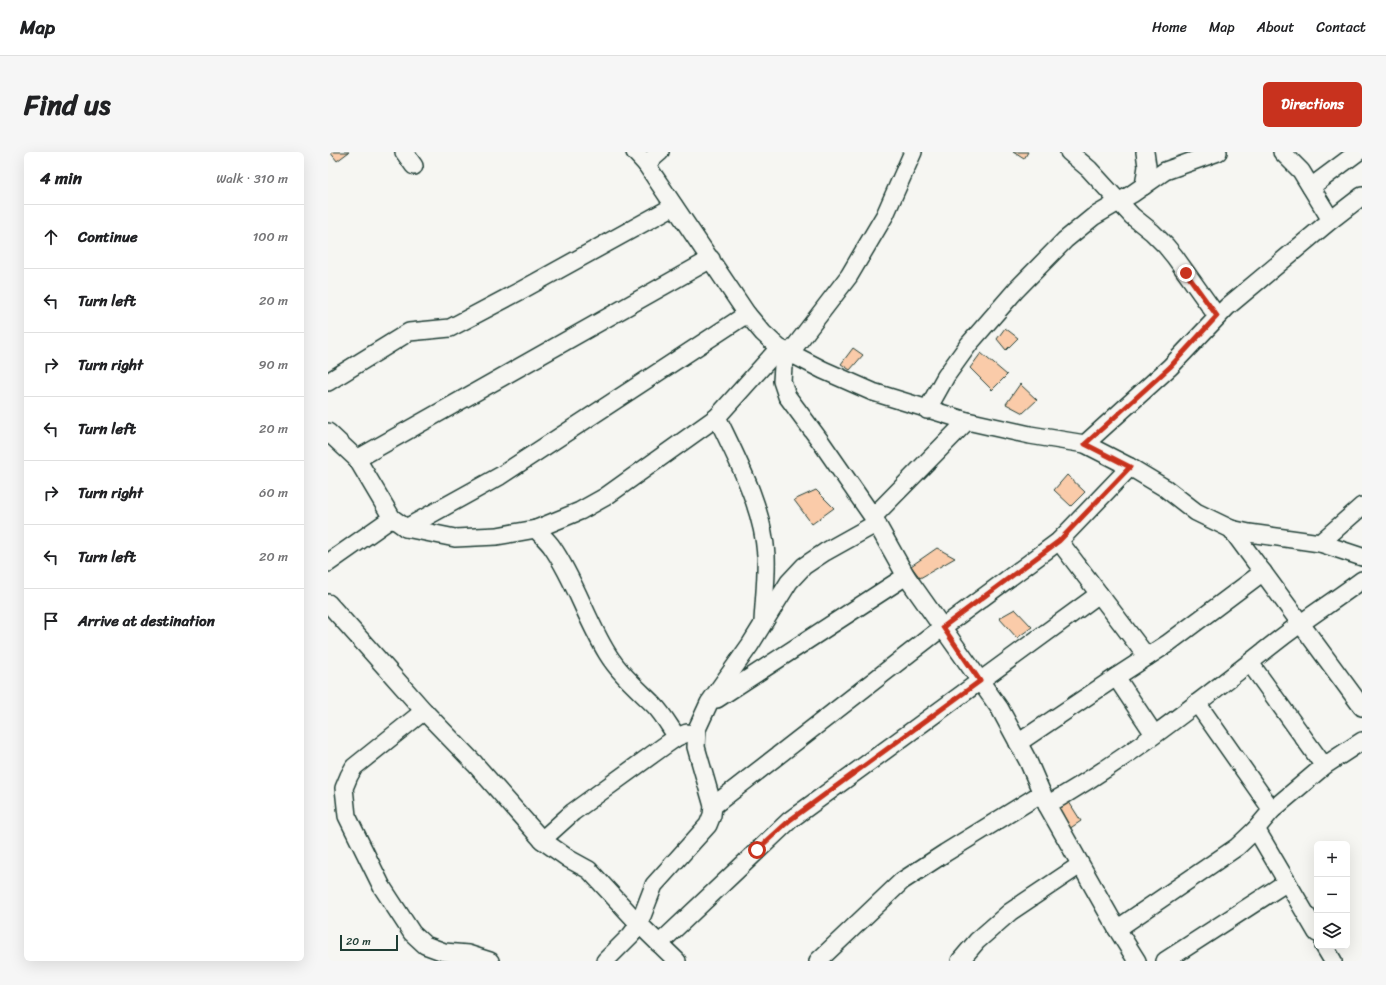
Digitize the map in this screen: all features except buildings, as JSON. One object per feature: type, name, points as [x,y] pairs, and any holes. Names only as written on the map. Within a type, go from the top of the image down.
[{"type":"street","points":[[404,152],[414,166]]},
{"type":"street","points":[[660,152],[640,158],[711,259],[747,314],[762,333],[785,350],[822,370],[873,392],[927,410],[966,421],[1030,435],[1085,444],[1130,467],[1165,488],[1196,512],[1231,529],[1320,543],[1362,557]]},
{"type":"street","points":[[328,432],[357,459],[392,518],[406,528],[455,538],[497,536],[536,529],[580,511],[605,497],[717,417],[785,350],[849,276],[885,215],[913,152]]},
{"type":"street","points":[[1069,152],[1089,169],[1132,216],[1152,232],[1166,246],[1217,316]]},
{"type":"street","points":[[1144,186],[1147,166],[1145,152]]},
{"type":"street","points":[[927,410],[946,376],[965,350],[1031,273],[1052,251],[1076,230],[1094,217],[1119,203],[1165,171],[1218,152]]},
{"type":"street","points":[[1282,152],[1300,171],[1331,220]]},
{"type":"street","points":[[1311,187],[1358,152]]},
{"type":"street","points":[[1085,444],[1170,367],[1217,316],[1331,220],[1362,196]]},
{"type":"street","points":[[328,382],[409,332],[450,328],[674,206]]},
{"type":"street","points":[[357,459],[711,259]]},
{"type":"street","points":[[406,528],[500,476],[747,314]]},
{"type":"street","points":[[785,350],[782,381],[788,396],[822,442],[875,520],[906,576],[1000,709],[1080,865],[1137,961]]},
{"type":"street","points":[[717,417],[734,452],[749,489],[762,530],[766,554],[763,624]]},
{"type":"street","points":[[605,961],[632,935],[639,924],[654,885],[708,825],[712,815],[713,806],[696,747],[697,729],[709,703],[750,645],[789,582],[804,566],[875,520],[966,421]]},
{"type":"street","points":[[713,806],[943,627],[1059,541],[1130,467]]},
{"type":"street","points":[[1320,543],[1362,506]]},
{"type":"street","points":[[328,563],[392,518]]},
{"type":"street","points":[[536,529],[552,546],[562,562],[608,655],[637,690],[655,706],[677,737]]},
{"type":"street","points":[[1231,529],[1362,706]]},
{"type":"street","points":[[1059,541],[1147,657]]},
{"type":"street","points":[[1018,743],[1167,644],[1263,572]]},
{"type":"street","points":[[709,703],[906,576]]},
{"type":"street","points":[[818,961],[902,882],[951,849],[1045,799],[1074,790],[1110,767],[1197,703],[1301,623],[1362,580]]},
{"type":"street","points":[[659,944],[790,820],[1099,594]]},
{"type":"street","points":[[328,603],[424,711],[475,764],[542,840],[569,859],[589,870],[639,924],[677,961]]},
{"type":"street","points":[[1250,663],[1324,766]]},
{"type":"street","points":[[1116,677],[1154,734]]},
{"type":"street","points":[[1197,703],[1272,810]]},
{"type":"street","points":[[424,711],[354,767],[344,788],[347,816],[382,887],[412,933],[425,945],[444,952],[468,954],[490,961]]},
{"type":"street","points":[[542,840],[573,812],[677,737],[697,729]]},
{"type":"street","points":[[1117,929],[1237,847],[1256,829],[1272,810],[1324,766],[1362,741]]},
{"type":"street","points":[[1256,829],[1314,928]]},
{"type":"street","points":[[960,961],[977,942],[1010,912],[1080,865]]},
{"type":"street","points":[[1165,961],[1287,882]]},
{"type":"street","points":[[1326,949],[1333,961]]},
{"type":"route","points":[[757,850],[790,820],[980,681],[943,627],[1059,541],[1130,467],[1085,444],[1170,367],[1217,316],[1186,273]]}]
